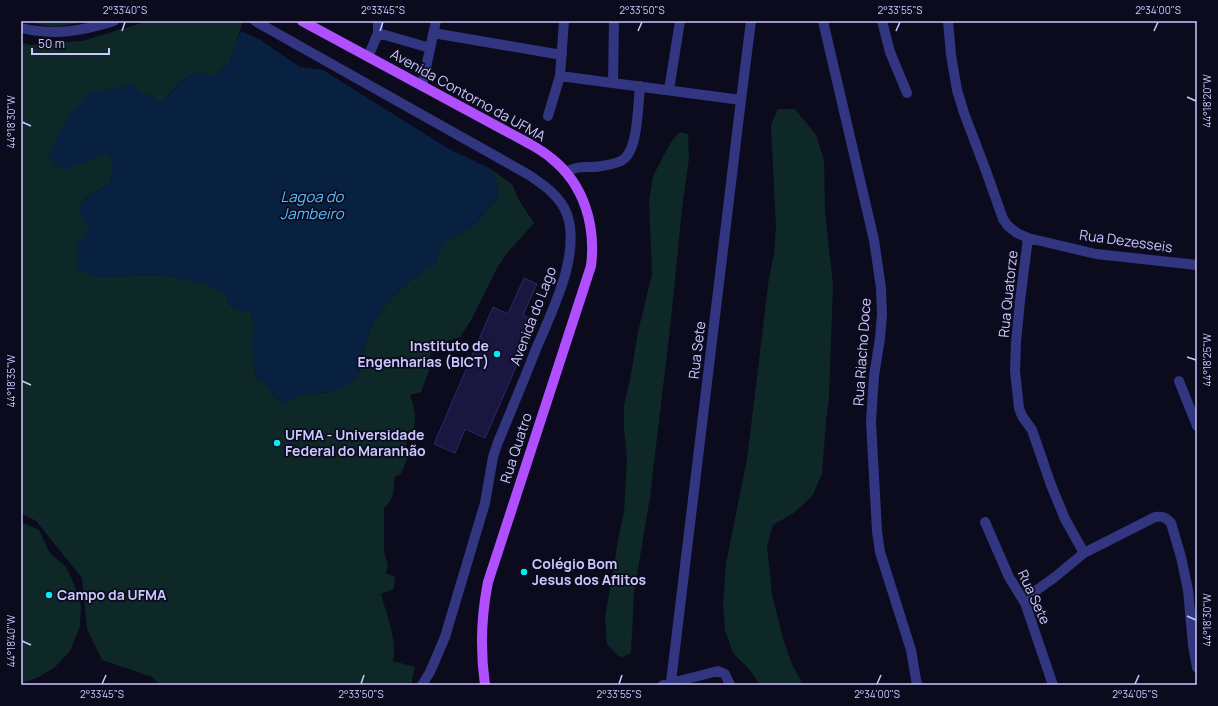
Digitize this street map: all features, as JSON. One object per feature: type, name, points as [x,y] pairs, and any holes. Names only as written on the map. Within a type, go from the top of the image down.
[{"type":"main road","name":"Avenida Contorno da UFMA","points":[[302,21],[530,144],[551,158],[566,172],[581,195],[587,208],[591,223]]},
{"type":"main road","name":"Rua Quatro","points":[[486,685],[481,634],[488,582],[591,266],[593,236],[591,223]]},
{"type":"street","points":[[21,28],[63,32],[88,29],[114,21]]},
{"type":"street","name":"Avenida do Lago","points":[[255,21],[530,175],[552,191],[559,199],[567,215],[569,223],[570,251],[561,288],[498,442],[493,457],[484,503],[447,630],[438,655],[422,685]]},
{"type":"street","points":[[368,57],[378,32],[378,21]]},
{"type":"street","points":[[422,86],[436,21]]},
{"type":"street","points":[[548,116],[560,76],[564,21]]},
{"type":"street","points":[[613,83],[614,21]]},
{"type":"street","points":[[669,90],[680,21]]},
{"type":"street","name":"Rua Sete","points":[[667,683],[751,21]]},
{"type":"street","name":"Rua Riacho Doce","points":[[823,21],[874,240],[881,288],[882,315],[874,376],[871,422],[877,531],[880,552],[911,650],[918,685]]},
{"type":"street","points":[[882,21],[890,52],[907,93]]},
{"type":"street","name":"Rua Quatorze","points":[[948,21],[951,55],[957,90],[964,114],[1003,219],[1008,226],[1017,233],[1028,238],[1016,342],[1015,372],[1019,408],[1022,416],[1032,430],[1051,485],[1066,519],[1084,553]]},
{"type":"street","points":[[378,32],[430,48]]},
{"type":"street","points":[[434,33],[562,54]]},
{"type":"street","points":[[560,76],[741,100]]},
{"type":"street","points":[[566,172],[574,168],[594,168],[611,165],[626,158],[634,142],[640,86]]},
{"type":"street","name":"Rua Dezesseis","points":[[1028,238],[1096,254],[1197,265]]},
{"type":"street","points":[[1179,381],[1197,426]]},
{"type":"street","points":[[1023,600],[1055,578],[1084,553],[1155,517],[1162,516],[1168,519],[1171,523],[1181,557],[1188,590],[1193,645],[1197,668]]},
{"type":"street","name":"Rua Sete","points":[[985,522],[1009,577],[1023,600],[1053,685]]},
{"type":"street","points":[[667,683],[715,671],[721,671],[725,674],[730,685]]},
{"type":"green space","points":[[21,21],[89,21],[54,27]]},
{"type":"green space","points":[[148,21],[243,21],[230,63],[212,77],[196,71],[178,85],[164,102],[158,101],[149,94],[141,95],[133,84],[89,94],[85,162],[97,155],[110,155],[113,168],[109,184],[85,198],[89,229],[77,247],[96,277],[167,275],[206,284],[228,295],[227,303],[237,310],[251,311],[254,329],[252,348],[255,378],[264,383],[275,397],[286,403],[300,396],[336,391],[358,377],[363,353],[371,329],[382,310],[408,283],[436,264],[438,254],[447,240],[471,227],[498,198],[497,185],[489,168],[512,184],[520,202],[534,223],[508,252],[497,268],[470,322],[460,337],[444,342],[440,349],[430,353],[430,368],[421,392],[410,395],[415,420],[413,431],[406,444],[408,457],[401,474],[394,477],[392,498],[384,508],[384,552],[388,565],[386,573],[395,577],[394,589],[381,594],[393,636],[393,661],[415,667],[411,685],[160,685],[152,677],[102,660],[87,629],[82,578],[36,521],[21,513],[21,42],[29,45],[82,41]]},
{"type":"green space","points":[[778,109],[795,109],[816,135],[824,160],[825,211],[833,285],[829,398],[822,473],[813,495],[794,513],[773,525],[767,546],[772,595],[784,642],[792,664],[803,685],[760,685],[750,670],[733,653],[725,630],[723,605],[726,563],[747,459],[769,278],[774,254],[776,227],[771,125]]},
{"type":"green space","points":[[680,132],[688,134],[689,158],[650,497],[634,593],[631,653],[623,657],[618,656],[607,644],[605,618],[624,512],[627,458],[624,430],[624,405],[638,332],[652,274],[649,201],[653,176],[671,142]]},
{"type":"green space","name":"Campo da UFMA","points":[[21,522],[39,530],[50,553],[66,567],[81,605],[80,627],[70,651],[55,667],[37,678],[21,683]]},
{"type":"water","name":"Lagoa do Jambeiro","points":[[241,31],[259,39],[300,67],[323,70],[449,149],[489,168],[497,185],[498,198],[471,227],[447,240],[438,254],[436,264],[408,283],[382,310],[371,329],[363,353],[358,377],[336,391],[300,396],[286,403],[275,397],[264,383],[255,378],[252,348],[254,329],[251,312],[237,310],[227,303],[228,295],[206,284],[167,275],[96,277],[77,269],[77,247],[89,229],[78,210],[85,198],[109,184],[113,168],[110,156],[97,155],[85,162],[67,169],[55,165],[48,154],[73,111],[88,94],[133,84],[141,94],[149,94],[158,101],[164,102],[178,85],[196,71],[212,77],[230,63]]},
{"type":"building","name":"Instituto de Engenharias (BICT)","points":[[524,278],[537,284],[523,315],[536,321],[485,438],[465,429],[455,453],[434,444],[493,307],[508,314]]},
{"type":"place","name":"Instituto de Engenharias (BICT)","points":[[497,354]]},
{"type":"place","name":"UFMA - Universidade Federal do Maranhão","points":[[277,443]]},
{"type":"place","name":"Colégio Bom Jesus dos Aflitos","points":[[524,572]]},
{"type":"place","name":"Campo da UFMA","points":[[49,595]]}]
